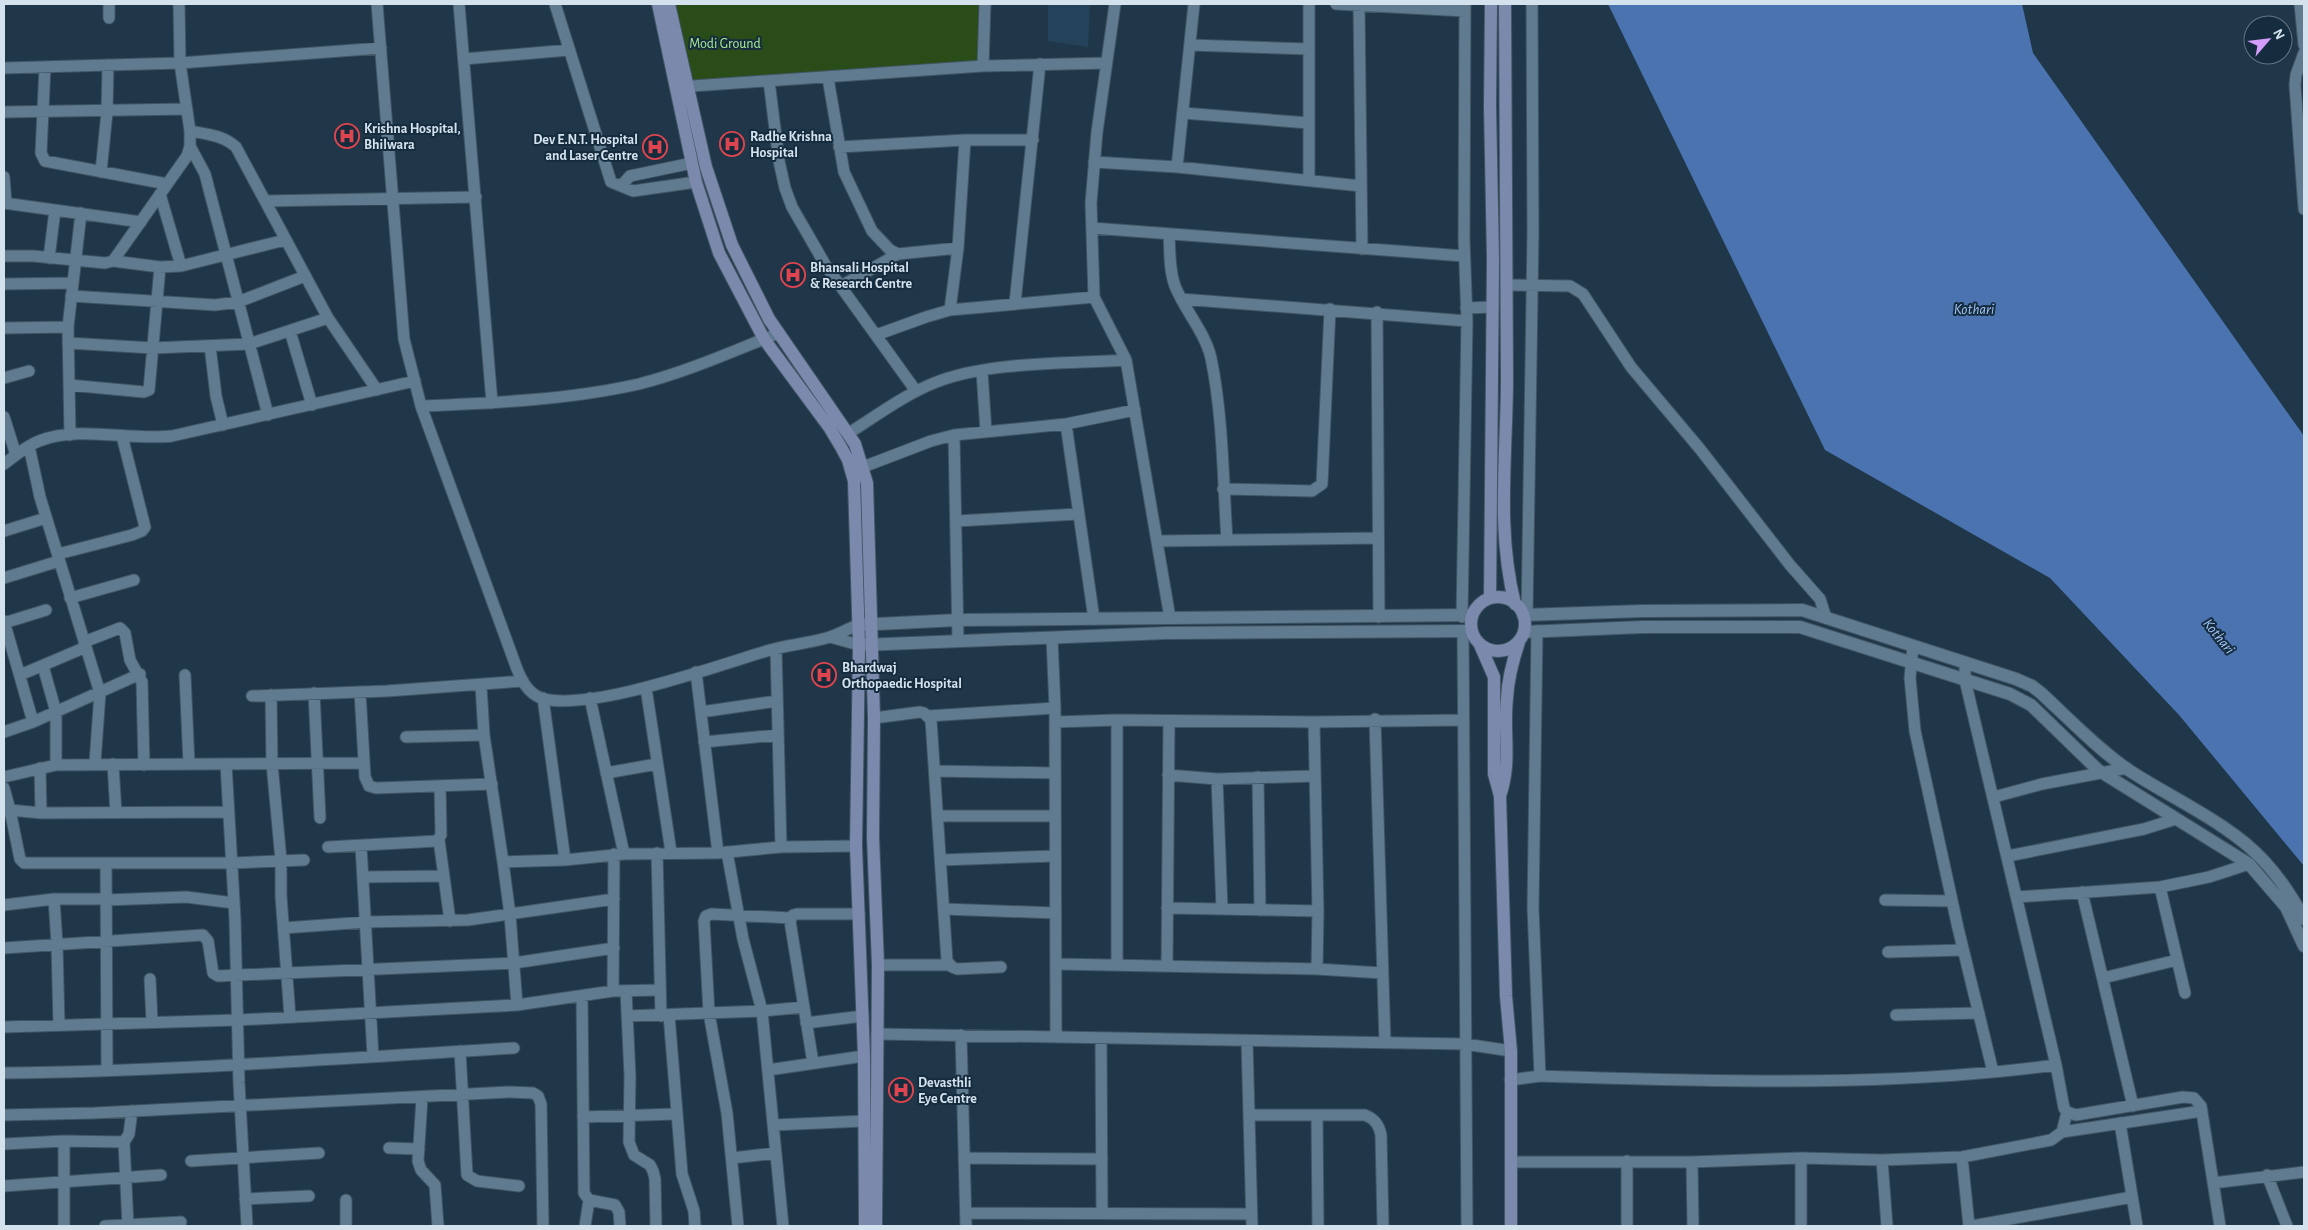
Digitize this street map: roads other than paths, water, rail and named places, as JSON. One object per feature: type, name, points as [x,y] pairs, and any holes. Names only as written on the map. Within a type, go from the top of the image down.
[{"type":"main road","points":[[658,4],[706,167],[732,245],[778,333],[849,434],[868,484],[874,718],[872,837],[878,966],[876,1226]]},
{"type":"main road","points":[[668,4],[682,86],[692,163],[696,182],[719,253],[764,339],[830,427],[842,446],[851,469],[855,497],[859,645],[856,846],[864,1056],[865,1226]]},
{"type":"main road","points":[[1490,598],[1493,307],[1491,4]]},
{"type":"main road","points":[[1505,4],[1504,106],[1507,285],[1504,547],[1515,604]]},
{"type":"main road","points":[[1491,474],[1506,475]]},
{"type":"main road","points":[[1500,796],[1506,778],[1506,699],[1510,674],[1522,635],[1525,615],[1515,604],[1503,598],[1490,598],[1479,604],[1467,616],[1467,631],[1480,645],[1494,677],[1494,774],[1500,796],[1506,996],[1511,1051],[1511,1226]]},
{"type":"main road","points":[[1480,645],[1492,651],[1502,652],[1511,648],[1522,635]]},
{"type":"street","points":[[108,4],[109,18]]},
{"type":"street","points":[[113,261],[167,184],[182,167],[190,146],[190,130],[180,63],[179,4]]},
{"type":"street","points":[[378,4],[404,339],[421,406],[523,681],[534,695],[543,698],[570,700],[646,688],[776,649],[830,637],[857,624],[958,620],[1467,616],[1467,321],[1464,256],[1465,8],[1336,4]]},
{"type":"street","points":[[459,4],[492,403]]},
{"type":"street","points":[[555,4],[609,178],[615,184],[634,191],[696,182]]},
{"type":"street","points":[[983,66],[985,4]]},
{"type":"street","points":[[1114,4],[1094,162],[1091,203],[1094,297],[1126,360],[1170,618]]},
{"type":"street","points":[[1178,168],[1194,4]]},
{"type":"street","points":[[1309,4],[1309,180]]},
{"type":"street","points":[[1532,4],[1532,284],[1525,615],[1642,611],[1802,610],[2016,678],[2032,686],[2106,753],[2230,832],[2263,859],[2295,902],[2304,919]]},
{"type":"street","points":[[2300,4],[2304,45]]},
{"type":"street","points":[[1359,6],[1362,249]]},
{"type":"street","points":[[1190,44],[1309,49]]},
{"type":"street","points":[[4,68],[180,63],[381,48]]},
{"type":"street","points":[[464,59],[569,50]]},
{"type":"street","points":[[2304,53],[2296,75],[2295,85],[2304,209]]},
{"type":"street","points":[[682,86],[828,78],[983,66],[1106,63]]},
{"type":"street","points":[[1015,303],[1040,64]]},
{"type":"street","points":[[101,172],[107,112],[108,65]]},
{"type":"street","points":[[45,67],[45,112],[42,153],[44,161],[167,184]]},
{"type":"street","points":[[828,78],[838,148],[844,172],[872,231],[890,250],[898,254]]},
{"type":"street","points":[[769,81],[779,161],[785,188],[800,222],[826,266],[916,391]]},
{"type":"street","points":[[4,112],[107,112],[187,109]]},
{"type":"street","points":[[1183,113],[1309,123]]},
{"type":"street","points":[[190,130],[219,136],[229,140],[236,147],[328,318],[376,390]]},
{"type":"street","points":[[838,148],[965,140],[1033,140]]},
{"type":"street","points":[[950,310],[958,248],[965,140]]},
{"type":"street","points":[[190,146],[205,174],[268,415]]},
{"type":"street","points":[[1094,162],[1178,168],[1361,186]]},
{"type":"street","points":[[622,185],[630,176],[692,163]]},
{"type":"street","points":[[4,177],[5,203],[141,222]]},
{"type":"street","points":[[160,194],[181,266]]},
{"type":"street","points":[[265,201],[476,197]]},
{"type":"street","points":[[49,258],[55,210]]},
{"type":"street","points":[[70,434],[68,327],[74,260],[81,213]]},
{"type":"street","points":[[1092,228],[1464,256]]},
{"type":"street","points":[[1169,234],[1171,269],[1182,299],[1205,341],[1210,356],[1216,400],[1227,540]]},
{"type":"street","points":[[4,256],[105,263],[113,261],[160,267],[181,266],[285,240]]},
{"type":"street","points":[[840,286],[898,254],[958,248]]},
{"type":"street","points":[[69,385],[147,391],[151,385],[160,267]]},
{"type":"street","points":[[70,296],[208,305],[238,302],[305,276]]},
{"type":"street","points":[[4,284],[72,283]]},
{"type":"street","points":[[1507,285],[1570,286],[1583,294],[1610,338],[1631,367],[1705,456],[1790,565],[1820,599],[1826,618]]},
{"type":"street","points":[[876,336],[950,310],[1094,297]]},
{"type":"street","points":[[1182,299],[1378,312],[1467,321]]},
{"type":"street","points":[[1466,308],[1493,307]]},
{"type":"street","points":[[1223,489],[1312,491],[1322,484],[1330,309]]},
{"type":"street","points":[[1378,312],[1379,617]]},
{"type":"street","points":[[68,343],[153,348],[250,344],[328,318]]},
{"type":"street","points":[[4,328],[68,327]]},
{"type":"street","points":[[290,330],[312,405]]},
{"type":"street","points":[[421,406],[492,403],[596,392],[639,384],[670,375],[778,333]]},
{"type":"street","points":[[210,346],[216,396],[223,426]]},
{"type":"street","points":[[849,434],[916,391],[956,376],[1010,367],[1126,360]]},
{"type":"street","points":[[4,378],[29,371]]},
{"type":"street","points":[[982,371],[986,432]]},
{"type":"street","points":[[4,464],[29,446],[50,438],[70,434],[172,436],[415,382]]},
{"type":"street","points":[[863,467],[931,441],[954,435],[1066,424],[1135,410]]},
{"type":"street","points":[[4,417],[16,455]]},
{"type":"street","points":[[1066,424],[1094,619]]},
{"type":"street","points":[[954,435],[958,641]]},
{"type":"street","points":[[4,578],[59,557],[142,531],[145,527],[122,436]]},
{"type":"street","points":[[29,446],[46,518],[100,693],[95,764]]},
{"type":"street","points":[[957,521],[1078,514]]},
{"type":"street","points":[[4,531],[46,518]]},
{"type":"street","points":[[1157,541],[1378,538]]},
{"type":"street","points":[[70,598],[134,580]]},
{"type":"street","points":[[33,722],[4,623],[46,610]]},
{"type":"street","points":[[1522,635],[1538,631],[1643,627],[1800,627],[2024,700],[2104,773],[2176,820],[2250,864],[2286,907],[2304,946]]},
{"type":"street","points":[[20,675],[43,666],[116,629],[123,630],[130,660],[140,674],[143,688],[144,764]]},
{"type":"street","points":[[830,637],[859,645],[1166,633],[1467,631],[1463,720],[1467,1226]]},
{"type":"street","points":[[1538,631],[1533,908],[1540,1076]]},
{"type":"street","points":[[1052,638],[1055,708],[1056,1037]]},
{"type":"street","points":[[1913,646],[1911,702],[1915,731],[1963,950],[1993,1072]]},
{"type":"street","points":[[776,649],[781,847]]},
{"type":"street","points":[[1965,662],[1966,680],[2018,897],[2064,1108],[2067,1112],[2076,1116],[2189,1097],[2199,1102],[2220,1226]]},
{"type":"street","points":[[43,666],[56,712],[56,764]]},
{"type":"street","points":[[696,672],[704,742],[723,853],[762,1011],[783,1226]]},
{"type":"street","points":[[4,732],[33,722],[140,674]]},
{"type":"street","points":[[185,675],[189,764]]},
{"type":"street","points":[[252,696],[481,686],[523,681]]},
{"type":"street","points":[[481,686],[484,735],[510,915],[517,1006]]},
{"type":"street","points":[[646,688],[671,852]]},
{"type":"street","points":[[360,692],[366,782],[372,787],[492,784]]},
{"type":"street","points":[[314,694],[320,818]]},
{"type":"street","points":[[271,695],[272,764],[281,860],[280,896],[290,1017]]},
{"type":"street","points":[[543,698],[565,860]]},
{"type":"street","points":[[590,698],[606,773],[619,854],[614,899],[613,991]]},
{"type":"street","points":[[700,712],[777,701]]},
{"type":"street","points":[[874,718],[920,712],[928,716],[1055,708]]},
{"type":"street","points":[[928,716],[932,724],[947,958],[950,965]]},
{"type":"street","points":[[1055,722],[1117,720],[1314,722],[1375,719],[1463,720]]},
{"type":"street","points":[[1375,719],[1385,1043]]},
{"type":"street","points":[[1116,965],[1117,720]]},
{"type":"street","points":[[1167,966],[1169,721]]},
{"type":"street","points":[[1314,722],[1318,910],[1317,969]]},
{"type":"street","points":[[406,737],[484,735]]},
{"type":"street","points":[[704,742],[778,735]]},
{"type":"street","points":[[4,778],[56,764],[364,763]]},
{"type":"street","points":[[113,764],[116,813]]},
{"type":"street","points":[[226,764],[238,975],[240,1106],[247,1226]]},
{"type":"street","points":[[606,773],[658,764]]},
{"type":"street","points":[[40,768],[41,813]]},
{"type":"street","points":[[1994,796],[2042,784],[2127,768]]},
{"type":"street","points":[[935,771],[1055,773]]},
{"type":"street","points":[[1168,775],[1217,779],[1315,776]]},
{"type":"street","points":[[1258,778],[1260,910]]},
{"type":"street","points":[[1217,779],[1222,909]]},
{"type":"street","points":[[440,786],[441,835],[439,840],[450,921]]},
{"type":"street","points":[[4,788],[7,811],[16,836],[20,859],[24,863],[232,863],[304,860]]},
{"type":"street","points":[[7,811],[41,813],[229,812]]},
{"type":"street","points":[[938,816],[1055,816]]},
{"type":"street","points":[[2008,856],[2144,829],[2176,820]]},
{"type":"street","points":[[4,840],[16,836]]},
{"type":"street","points":[[328,847],[432,842],[439,840]]},
{"type":"street","points":[[361,846],[373,1056]]},
{"type":"street","points":[[503,862],[565,860],[619,854],[723,853],[781,847],[856,846]]},
{"type":"street","points":[[657,853],[660,990],[665,1015],[682,1174],[694,1211],[695,1226]]},
{"type":"street","points":[[941,860],[1055,856]]},
{"type":"street","points":[[106,863],[108,1070]]},
{"type":"street","points":[[2018,897],[2160,887],[2209,877],[2250,864]]},
{"type":"street","points":[[363,877],[444,876]]},
{"type":"street","points":[[2160,887],[2185,993]]},
{"type":"street","points":[[2082,892],[2133,1106]]},
{"type":"street","points":[[4,905],[54,899],[186,897],[234,902]]},
{"type":"street","points":[[54,899],[57,944],[58,1026]]},
{"type":"street","points":[[284,928],[366,922],[450,921],[510,915],[614,899]]},
{"type":"street","points":[[1885,900],[1952,901]]},
{"type":"street","points":[[944,908],[1055,913]]},
{"type":"street","points":[[1167,908],[1318,910]]},
{"type":"street","points":[[738,1226],[727,1114],[709,1013],[704,919],[710,914],[739,917],[791,918],[797,914],[858,914]]},
{"type":"street","points":[[791,918],[790,926],[813,1063]]},
{"type":"street","points":[[4,948],[202,935],[208,941],[213,973],[218,976],[514,963],[614,948]]},
{"type":"street","points":[[1888,952],[1963,950]]},
{"type":"street","points":[[2103,978],[2178,960]]},
{"type":"street","points":[[1056,964],[1317,969],[1382,973]]},
{"type":"street","points":[[878,966],[950,965],[957,968],[1001,968]]},
{"type":"street","points":[[150,979],[152,1022]]},
{"type":"street","points":[[4,1027],[238,1020],[517,1006],[613,991],[660,990]]},
{"type":"street","points":[[626,991],[630,1150],[650,1166],[655,1179],[656,1226]]},
{"type":"street","points":[[582,996],[584,1193],[589,1200],[616,1205],[619,1212],[620,1226]]},
{"type":"street","points":[[627,1016],[762,1011],[804,1007]]},
{"type":"street","points":[[1896,1015],[1979,1013]]},
{"type":"street","points":[[806,1022],[862,1016]]},
{"type":"street","points":[[877,1034],[1465,1044],[1511,1051]]},
{"type":"street","points":[[961,1035],[966,1226]]},
{"type":"street","points":[[1101,1038],[1102,1213]]},
{"type":"street","points":[[1247,1041],[1252,1226]]},
{"type":"street","points":[[4,1073],[239,1064],[514,1048]]},
{"type":"street","points":[[460,1051],[466,1175],[477,1182],[519,1186]]},
{"type":"street","points":[[768,1070],[864,1056]]},
{"type":"street","points":[[1510,1080],[1540,1076],[1855,1081],[1993,1072],[2056,1065]]},
{"type":"street","points":[[4,1115],[533,1093],[540,1098],[543,1226],[532,1226]]},
{"type":"street","points":[[422,1098],[419,1166],[435,1185],[438,1226]]},
{"type":"street","points":[[128,1226],[124,1142],[129,1134],[132,1111]]},
{"type":"street","points":[[2062,1132],[2202,1111]]},
{"type":"street","points":[[1512,1162],[1692,1162],[1801,1158],[1882,1160],[1962,1157],[2044,1143],[2059,1137],[2067,1112]]},
{"type":"street","points":[[583,1117],[676,1114]]},
{"type":"street","points":[[1249,1115],[1365,1115],[1371,1118],[1380,1128],[1384,1226]]},
{"type":"street","points":[[1317,1115],[1318,1226]]},
{"type":"street","points":[[774,1125],[864,1121]]},
{"type":"street","points":[[2120,1123],[2137,1226]]},
{"type":"street","points":[[4,1144],[64,1141],[124,1142]]},
{"type":"street","points":[[64,1141],[64,1226]]},
{"type":"street","points":[[389,1148],[419,1149]]},
{"type":"street","points":[[191,1161],[318,1153]]},
{"type":"street","points":[[732,1158],[776,1153]]},
{"type":"street","points":[[1962,1157],[1971,1226],[2132,1197]]},
{"type":"street","points":[[964,1158],[1102,1159]]},
{"type":"street","points":[[1801,1158],[1801,1226]]},
{"type":"street","points":[[1882,1160],[1887,1226]]},
{"type":"street","points":[[1627,1161],[1627,1226]]},
{"type":"street","points":[[1692,1162],[1693,1226]]},
{"type":"street","points":[[2213,1183],[2304,1172]]},
{"type":"street","points":[[4,1186],[161,1175]]},
{"type":"street","points":[[2267,1175],[2287,1226]]},
{"type":"street","points":[[245,1199],[309,1196]]},
{"type":"street","points":[[346,1200],[346,1226],[357,1226]]},
{"type":"street","points":[[585,1226],[589,1200]]},
{"type":"street","points":[[966,1213],[1251,1214]]},
{"type":"street","points":[[104,1226],[181,1222]]},
{"type":"water","name":"Kothari","points":[[1608,4],[2022,4],[2033,53],[2304,436],[2304,866],[2179,715],[2050,578],[1825,450]]},
{"type":"place","name":"Krishna Hospital, Bhilwara","points":[[347,136]]},
{"type":"place","name":"Radhe Krishna Hospital","points":[[732,144]]},
{"type":"place","name":"Dev E.N.T. Hospital and Laser Centre","points":[[655,147]]},
{"type":"place","name":"Bhansali Hospital & Research Centre","points":[[793,275]]},
{"type":"place","name":"Bhardwaj Orthopaedic Hospital","points":[[824,675]]},
{"type":"place","name":"Devasthli Eye Centre","points":[[901,1090]]},
{"type":"park label","name":"Modi Ground","points":[[725,43]]}]
